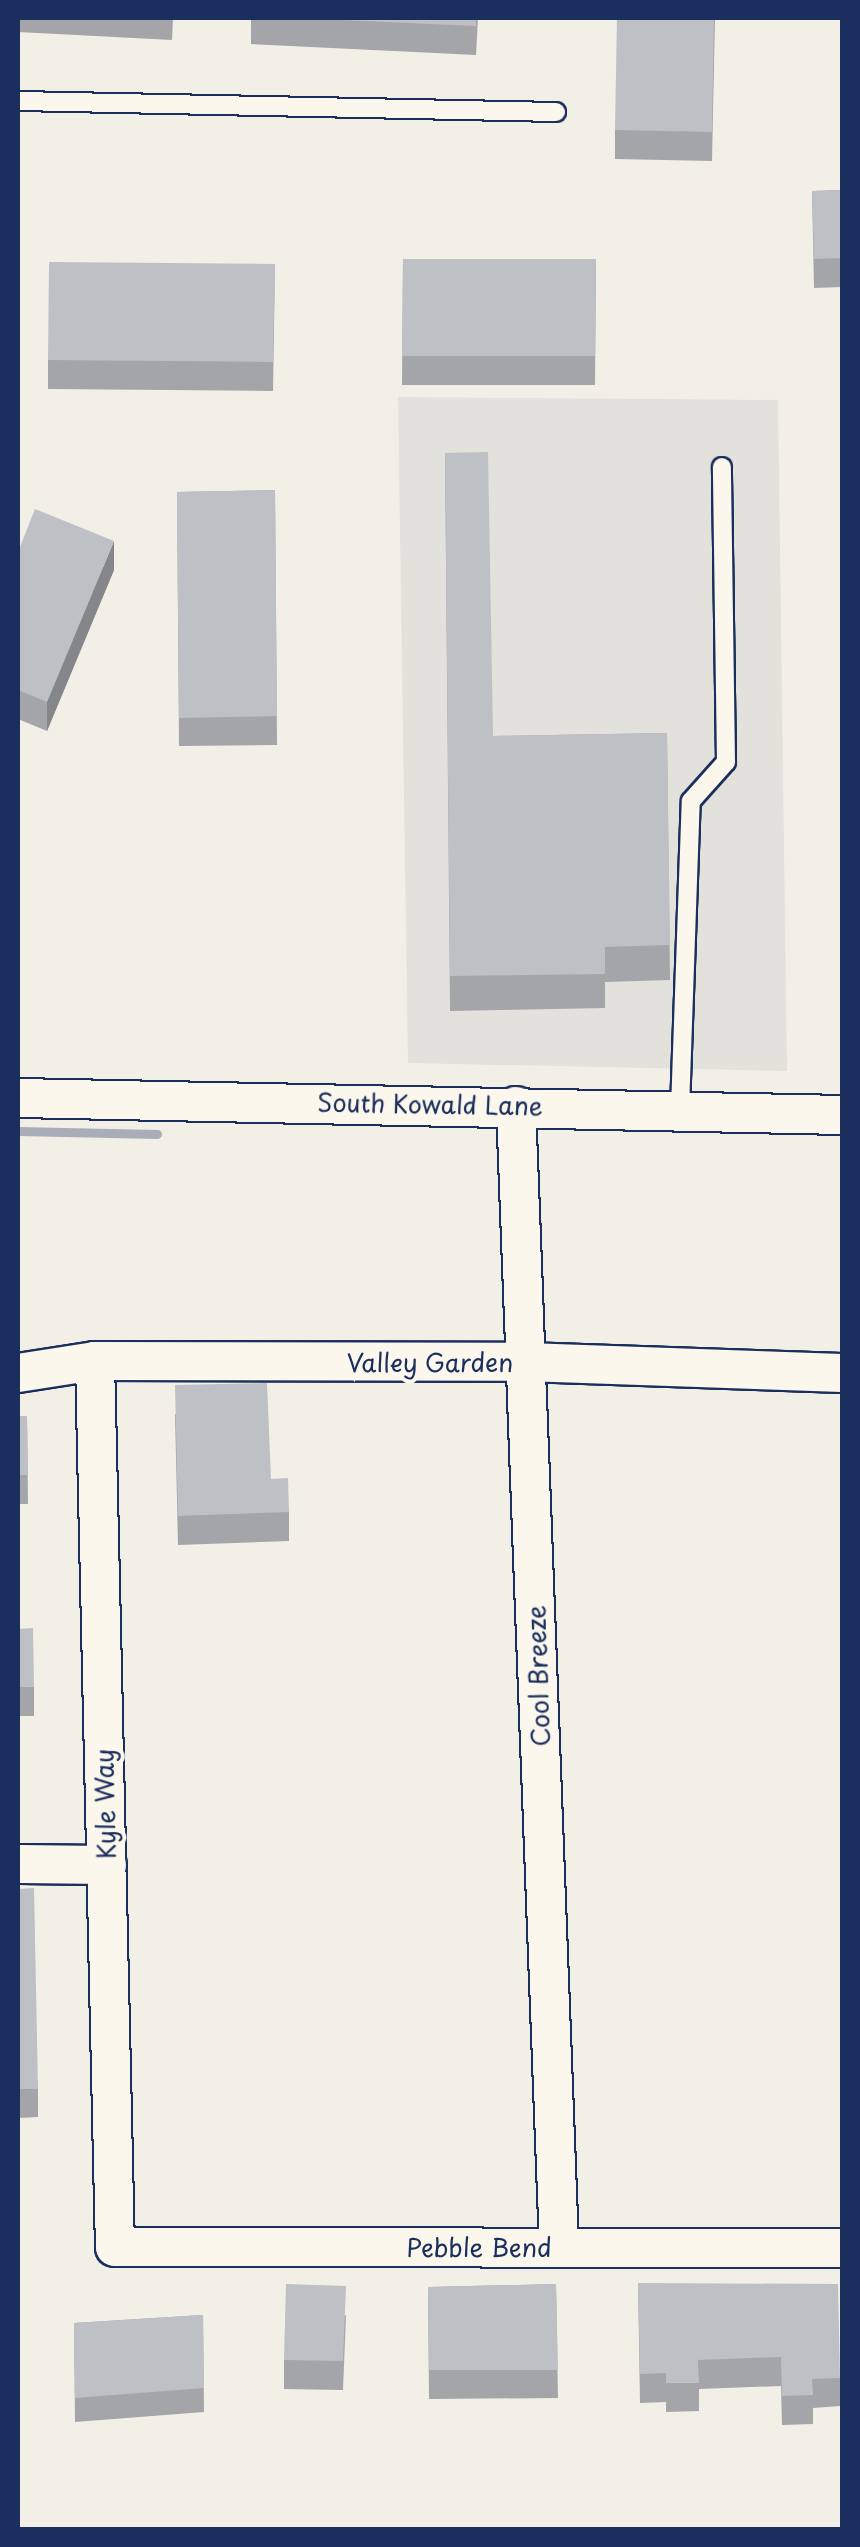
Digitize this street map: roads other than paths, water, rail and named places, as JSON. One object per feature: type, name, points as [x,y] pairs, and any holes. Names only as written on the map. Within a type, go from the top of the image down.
[{"type":"street","name":"South Kowald Lane","points":[[18,1098],[842,1115]]},
{"type":"street","name":"Cool Breeze","points":[[516,1106],[559,2247]]},
{"type":"street","name":"Valley Garden","points":[[18,1373],[95,1361],[526,1362],[842,1373]]},
{"type":"street","name":"Kyle Way","points":[[95,1361],[115,2247]]},
{"type":"street","points":[[18,1864],[106,1865]]},
{"type":"street","name":"Pebble Bend","points":[[115,2247],[842,2248]]},
{"type":"lane","points":[[18,101],[556,112]]},
{"type":"lane","points":[[680,1109],[691,802],[726,762],[722,467]]},
{"type":"waterway","points":[[18,1131],[157,1134]]}]
